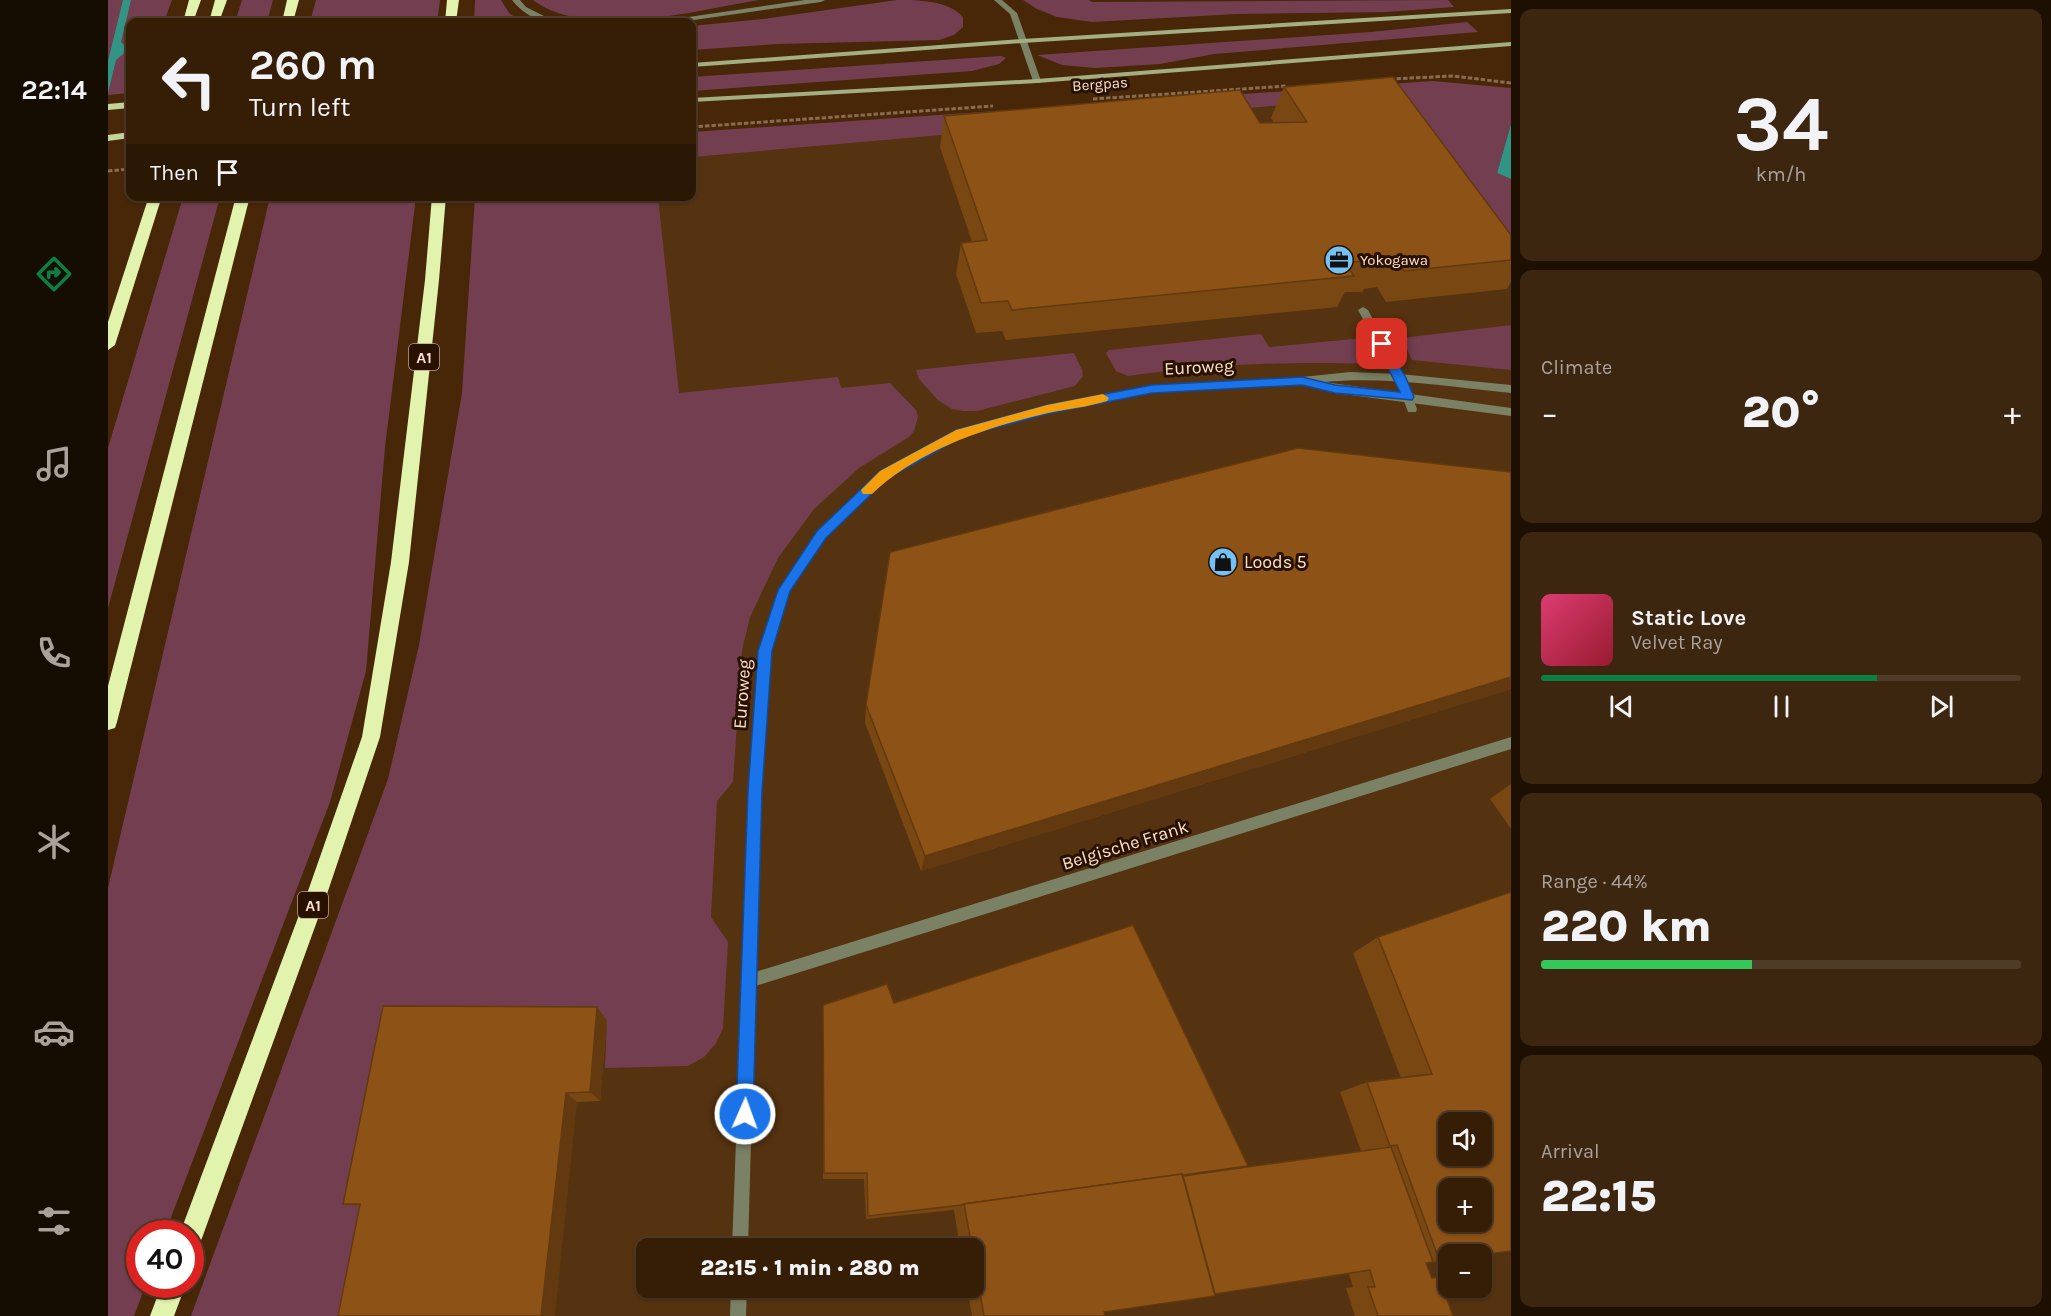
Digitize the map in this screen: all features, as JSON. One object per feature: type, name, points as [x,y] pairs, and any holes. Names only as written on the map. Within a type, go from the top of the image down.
[{"type":"highway","points":[[189,18],[195,0]]},
{"type":"highway","points":[[215,18],[221,0]]},
{"type":"highway","points":[[289,18],[293,0]]},
{"type":"highway","points":[[451,18],[453,0]]},
{"type":"highway","points":[[139,249],[147,201]]},
{"type":"highway","points":[[108,345],[154,201]]},
{"type":"highway","points":[[108,722],[242,201]]},
{"type":"highway","name":"A1","points":[[197,1220],[318,891],[371,737],[401,551],[432,280],[439,201]]},
{"type":"highway","points":[[162,1316],[169,1298]]},
{"type":"main road","points":[[696,65],[1022,41],[1511,11]]},
{"type":"main road","name":"Bergpas","points":[[696,100],[1037,81],[1511,44]]},
{"type":"main road","points":[[108,106],[126,105]]},
{"type":"main road","points":[[108,138],[126,136]]},
{"type":"street","points":[[516,0],[531,14],[542,18]]},
{"type":"street","points":[[696,18],[821,0]]},
{"type":"street","points":[[998,0],[1013,13],[1037,81]]},
{"type":"street","points":[[1363,310],[1400,378],[1412,409]]},
{"type":"street","name":"Euroweg","points":[[740,1238],[755,791],[765,651],[784,590],[821,535],[884,475],[960,433],[1047,409],[1152,389],[1302,381],[1350,376],[1400,378],[1511,389]]},
{"type":"street","name":"Euroweg","points":[[1302,381],[1335,389],[1511,412]]},
{"type":"street","name":"Belgische Frank","points":[[749,981],[1511,744]]},
{"type":"street","points":[[738,1316],[739,1298]]},
{"type":"path","points":[[1389,79],[1453,76],[1511,83]]},
{"type":"path","name":"Bergpas","points":[[1082,100],[1295,86]]},
{"type":"path","points":[[696,127],[999,106]]},
{"type":"path","points":[[108,171],[126,169]]},
{"type":"shaded area","points":[[108,0],[172,0],[165,18],[126,18],[126,93],[108,95]]},
{"type":"shaded area","points":[[242,0],[273,0],[268,18],[236,18]]},
{"type":"shaded area","points":[[316,0],[440,0],[438,18],[311,18]]},
{"type":"shaded area","points":[[475,0],[501,0],[509,13],[516,18],[474,18]]},
{"type":"shaded area","points":[[533,0],[759,0],[651,18],[579,18],[556,12]]},
{"type":"shaded area","points":[[897,0],[914,0],[941,4],[957,11],[963,17],[963,27],[954,35],[939,40],[778,44],[696,50],[696,26],[763,19]]},
{"type":"shaded area","points":[[1023,0],[1089,0],[1092,2],[1448,0],[1454,7],[1387,12],[1237,14],[1092,22],[1057,17]]},
{"type":"shaded area","points":[[1467,22],[1478,32],[1214,54],[1160,64],[1095,68],[1062,65],[1037,55],[1371,32]]},
{"type":"shaded area","points":[[1001,56],[1006,58],[999,64],[972,71],[696,91],[696,77]]},
{"type":"shaded area","points":[[1433,81],[1511,88],[1511,124],[1497,173],[1511,179],[1511,245],[1398,95],[696,157],[696,132]]},
{"type":"shaded area","points":[[1391,91],[1511,252],[1511,1316],[300,1316],[454,732],[486,201],[696,201],[696,154]]},
{"type":"shaded area","points":[[182,201],[219,201],[108,608],[108,448]]},
{"type":"shaded area","points":[[269,201],[416,201],[385,447],[366,671],[330,802],[170,1220],[126,1220],[126,1298],[141,1298],[134,1316],[108,1316],[108,888]]},
{"type":"shaded area","points":[[475,201],[658,201],[679,393],[838,377],[841,388],[890,383],[916,410],[918,417],[914,431],[909,437],[859,468],[814,509],[778,558],[750,617],[742,650],[733,782],[717,801],[711,917],[728,942],[723,1028],[716,1043],[704,1057],[688,1066],[605,1068],[607,1020],[362,1316],[191,1316],[198,1298],[204,1298],[204,1281],[388,779],[419,645],[462,393]]},
{"type":"shaded area","points":[[1511,325],[1511,370],[1412,360],[1402,338]]},
{"type":"shaded area","points":[[1261,334],[1269,347],[1363,338],[1378,361],[1374,364],[1281,363],[1220,366],[1128,376],[1116,371],[1106,353],[1109,350]]},
{"type":"shaded area","points":[[1074,353],[1083,376],[1075,386],[977,411],[952,409],[938,400],[919,379],[916,370]]},
{"type":"water","points":[[123,0],[131,0],[121,42],[126,45],[126,51],[116,60],[108,93],[108,61]]},
{"type":"water","points":[[1511,124],[1511,179],[1497,173]]},
{"type":"building","points":[[1393,77],[1511,235],[1511,260],[1404,271],[1394,257],[1380,258],[1379,261],[1345,262],[1354,276],[1012,310],[1008,301],[981,303],[961,243],[987,240],[944,116],[1240,90],[1260,123],[1307,122],[1284,87]]},
{"type":"building","points":[[1298,448],[1511,472],[1511,677],[925,856],[866,705],[890,552]]},
{"type":"building","points":[[1511,892],[1511,1251],[1492,1254],[1492,1244],[1438,1244],[1438,1257],[1397,1145],[1390,1146],[1367,1082],[1432,1074],[1378,937]]},
{"type":"building","points":[[1133,925],[1248,1166],[868,1216],[867,1173],[824,1173],[823,1005],[887,984],[894,1003]]},
{"type":"building","points":[[383,1006],[597,1007],[590,1092],[566,1093],[541,1316],[338,1316],[360,1204],[343,1204]]},
{"type":"building","points":[[1391,1147],[1433,1262],[1426,1263],[1432,1278],[1438,1277],[1438,1298],[1447,1298],[1453,1316],[1378,1316],[1368,1287],[1375,1287],[1370,1270],[1215,1294],[1183,1176]]},
{"type":"building","points":[[1182,1174],[1215,1296],[1104,1312],[1105,1316],[984,1316],[981,1298],[984,1298],[984,1238],[970,1238],[964,1204]]},
{"type":"slow traffic","points":[[868,490],[884,475],[960,433],[1047,409],[1103,398]]},
{"type":"place","name":"Yokogawa","points":[[1339,260]]},
{"type":"place","name":"Loods 5","points":[[1223,562]]},
{"type":"route","points":[[745,1114],[755,791],[765,651],[784,590],[821,535],[884,475],[960,433],[1047,409],[1152,389],[1302,381],[1335,389],[1408,397],[1382,344]]}]
